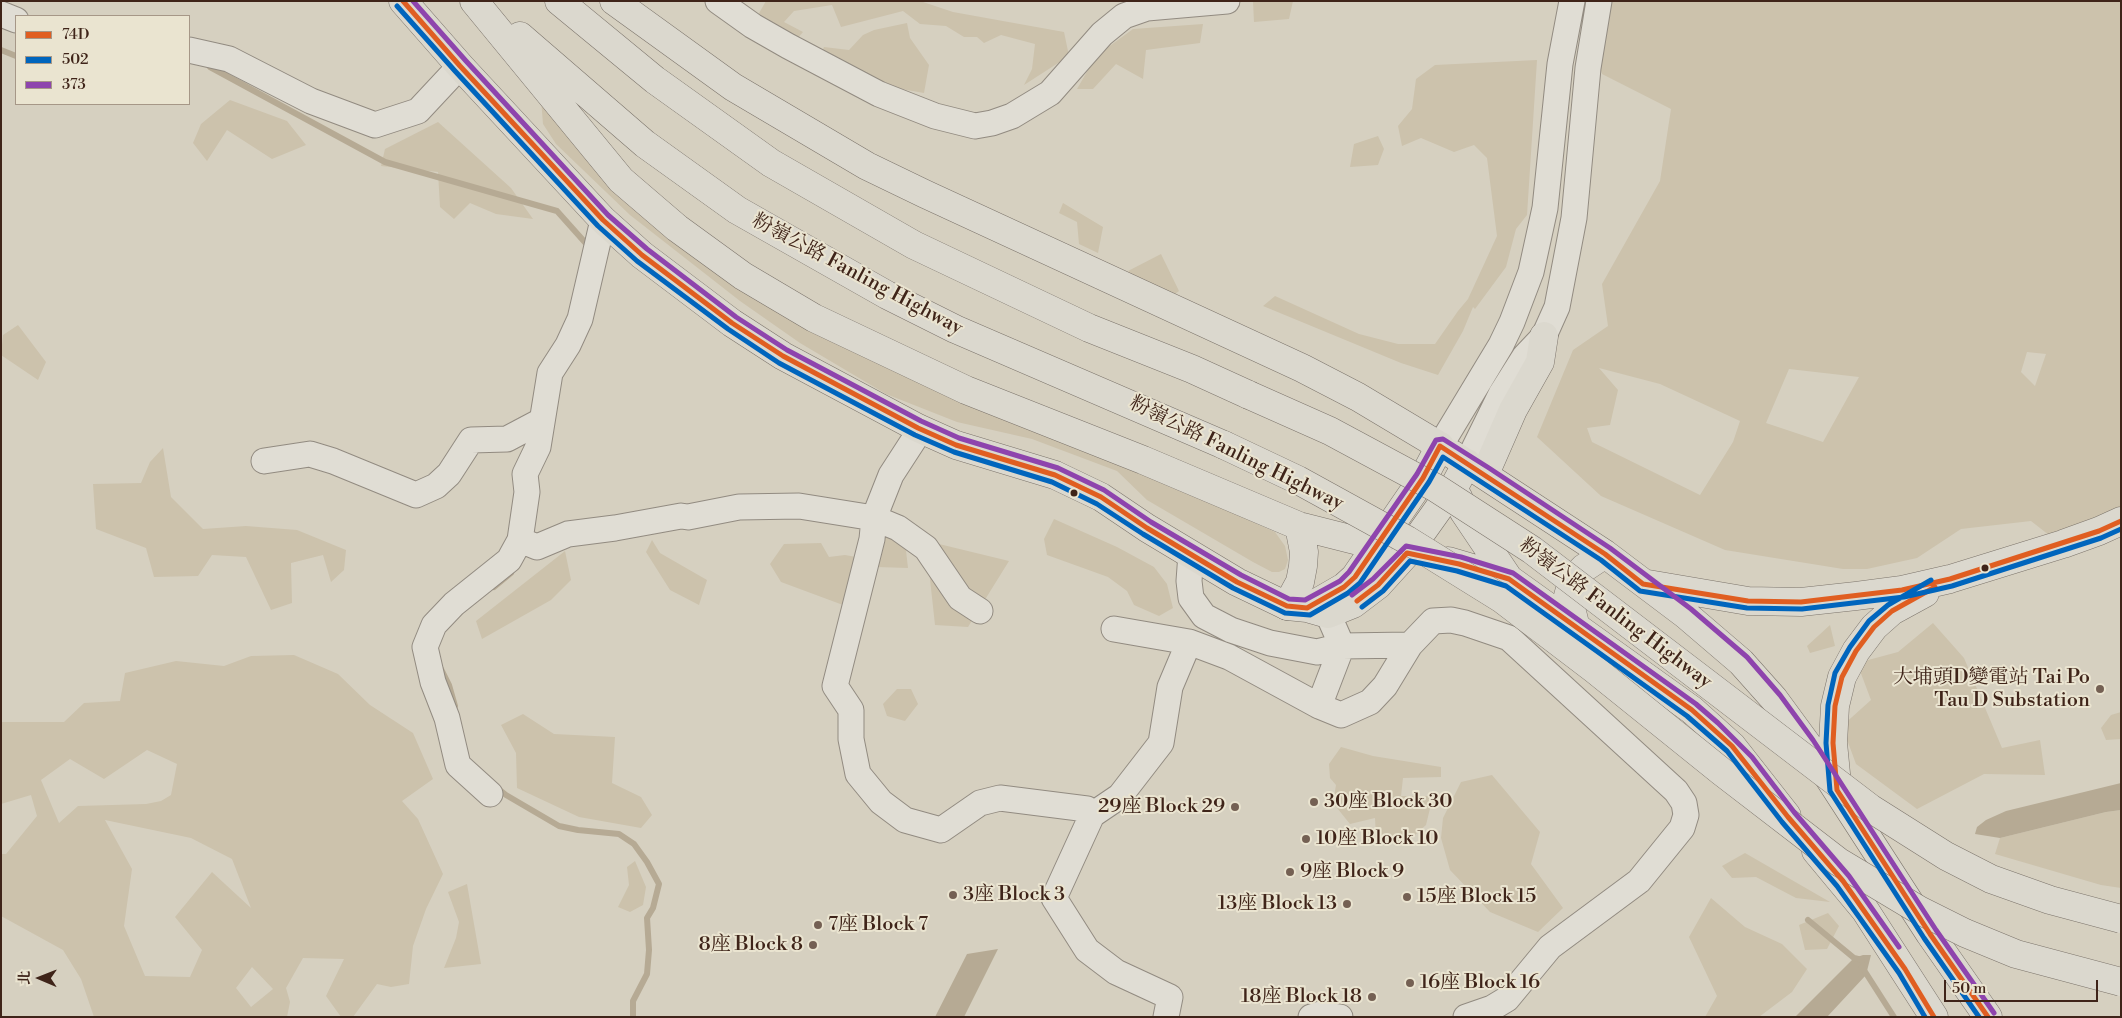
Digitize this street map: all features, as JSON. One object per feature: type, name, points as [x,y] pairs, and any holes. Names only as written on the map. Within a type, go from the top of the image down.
[{"type":"main road","points":[[402,1],[460,66],[597,242],[642,255],[686,289],[783,356],[918,428],[956,445],[1055,475],[1101,498],[1236,582],[1307,609],[1353,604],[1378,585],[1407,553],[1454,487],[1476,469],[1540,362],[1544,336]]},
{"type":"main road","points":[[474,1],[621,180],[677,228],[743,276],[814,318],[966,390],[1143,460],[1299,526],[1459,564],[1509,579],[1692,710],[1732,746],[1788,817],[1853,894],[1905,969],[1934,1017]]},
{"type":"main road","name":"粉嶺公路 Fanling Highway","points":[[479,1],[645,144],[737,210],[887,296],[955,329],[1224,445],[1298,480],[1407,540],[1502,599],[1594,668],[1722,772],[1839,862],[1912,905],[1965,933],[2016,954],[2121,982]]},
{"type":"main road","name":"粉嶺公路 Fanling Highway","points":[[559,1],[655,80],[770,163],[914,245],[1089,328],[1192,369],[1330,430],[1436,488],[1532,550],[1870,808],[1946,856],[1991,879],[2050,900],[2121,919]]},
{"type":"main road","points":[[614,1],[733,87],[867,166],[1302,368],[1358,397],[1440,446],[1605,554],[1686,615],[1741,662],[1774,699],[1837,790],[1930,934],[1988,1017]]},
{"type":"main road","points":[[1307,609],[1344,587],[1355,577],[1423,478],[1440,446]]},
{"type":"main road","points":[[1440,446],[1464,512],[1509,579]]},
{"type":"main road","points":[[1643,584],[1748,601],[1801,602],[1902,590],[1950,579],[2063,544],[2121,521]]},
{"type":"main road","points":[[1299,526],[1304,552],[1300,582],[1307,609]]},
{"type":"main road","points":[[1576,628],[1568,596],[1573,579],[1584,568],[1605,554]]},
{"type":"main road","points":[[1837,790],[1833,743],[1835,706],[1842,677],[1856,651],[1874,628],[1892,611],[1950,579]]},
{"type":"street","points":[[718,1],[754,26],[788,46],[879,94],[934,116],[975,126],[992,123],[1012,116],[1050,93],[1102,34],[1124,16],[1147,8],[1226,1]]},
{"type":"street","points":[[1440,446],[1501,346],[1531,272],[1545,208],[1560,64],[1572,1]]},
{"type":"street","points":[[1544,336],[1557,308],[1574,218],[1588,68],[1598,1]]},
{"type":"street","points":[[1,14],[15,20]]},
{"type":"street","points":[[190,50],[229,59],[311,101],[374,125],[418,110],[460,66]]},
{"type":"street","points":[[527,543],[525,474],[538,447],[550,372],[568,345],[580,319],[597,242]]},
{"type":"street","points":[[264,461],[310,454],[333,461],[416,495],[436,486],[448,474],[471,440],[507,439],[541,420]]},
{"type":"street","points":[[918,428],[915,438],[891,475],[874,518],[872,539],[835,686],[851,710],[851,738],[858,774],[881,802],[905,820],[941,830],[980,803],[1000,798],[1087,808],[1092,815]]},
{"type":"street","points":[[490,794],[458,765],[447,718],[433,682],[425,648],[434,626],[454,604],[509,560],[527,543],[568,534],[615,528],[680,516],[688,517],[739,507],[799,506],[874,518],[898,528],[926,548],[960,598],[980,611]]},
{"type":"street","points":[[1191,554],[1189,581],[1191,598],[1204,616],[1231,630],[1296,649],[1317,652],[1342,646],[1410,645]]},
{"type":"street","points":[[1307,609],[1342,646]]},
{"type":"street","points":[[1114,629],[1189,642],[1229,657],[1319,706],[1340,715],[1370,702],[1385,686],[1410,645],[1433,621],[1450,620],[1465,623],[1509,638],[1676,791],[1684,803],[1686,815],[1682,828],[1638,881],[1550,948],[1507,999],[1492,1008],[1466,1017]]},
{"type":"street","points":[[1166,1017],[1170,996],[1116,972],[1087,950],[1054,898],[1092,815],[1120,796],[1162,743],[1170,687],[1189,642]]},
{"type":"street","points":[[1319,706],[1342,646]]},
{"type":"street","points":[[1311,1017],[1320,1014],[1340,1017]]},
{"type":"shaded area","points":[[766,1],[920,1],[953,12],[1064,32],[1069,56],[1024,85],[1032,69],[1035,44],[1001,35],[984,43],[977,37],[964,37],[946,26],[920,24],[903,11],[841,27],[832,5],[794,11],[784,22],[803,32],[797,39],[758,15]]},
{"type":"shaded area","points":[[1253,1],[1293,1],[1289,19],[1254,22]]},
{"type":"shaded area","points":[[1612,1],[2121,1],[2121,510],[2054,539],[2031,521],[1961,529],[1917,558],[1867,569],[1843,569],[1725,550],[1601,496],[1537,437],[1573,350],[1608,326],[1602,284],[1660,181],[1671,109],[1602,74],[1595,55]],"holes":[[[2027,352],[2046,354],[2035,386],[2021,372]],[[1599,368],[1660,384],[1740,421],[1733,442],[1700,495],[1592,442],[1587,428],[1610,425],[1618,390]],[[1789,369],[1859,377],[1823,442],[1766,423]]]},
{"type":"shaded area","points":[[907,23],[910,38],[929,65],[924,93],[878,85],[818,61],[824,47],[849,50],[863,35],[874,30]]},
{"type":"shaded area","points":[[1203,24],[1200,43],[1146,50],[1143,79],[1116,64],[1093,89],[1077,89],[1096,56],[1133,29]]},
{"type":"shaded area","points":[[1537,60],[1527,215],[1516,229],[1506,267],[1475,309],[1473,307],[1463,331],[1438,375],[1401,363],[1263,306],[1275,296],[1359,334],[1398,344],[1435,344],[1468,299],[1497,236],[1487,158],[1474,145],[1454,152],[1421,138],[1402,146],[1398,126],[1412,109],[1416,79],[1435,65]]},
{"type":"shaded area","points":[[541,99],[748,290],[1124,463],[1170,487],[1275,532],[1285,546],[1288,560],[1285,569],[1279,572],[1272,572],[1253,562],[1147,500],[1117,471],[1032,439],[957,422],[886,394],[800,343],[740,301],[630,215],[556,144],[543,124]]},
{"type":"shaded area","points":[[230,100],[287,121],[306,145],[272,159],[227,130],[207,161],[193,143],[201,124]]},
{"type":"shaded area","points":[[438,122],[511,188],[533,219],[496,214],[470,203],[454,219],[440,207],[438,172],[381,166],[385,149]]},
{"type":"shaded area","points":[[1378,136],[1384,149],[1378,165],[1350,167],[1354,144]]},
{"type":"shaded area","points":[[1063,203],[1103,227],[1098,253],[1079,244],[1077,222],[1059,213]]},
{"type":"shaded area","points":[[1161,254],[1179,291],[1161,305],[1128,271]]},
{"type":"shaded area","points":[[18,325],[46,362],[38,380],[1,355],[3,335]]},
{"type":"shaded area","points":[[163,448],[171,497],[203,529],[246,526],[297,530],[346,550],[344,570],[331,582],[323,555],[291,563],[292,603],[271,610],[246,557],[212,555],[198,576],[154,577],[146,548],[96,529],[93,484],[141,483],[150,462]]},
{"type":"shaded area","points":[[882,508],[902,516],[908,568],[877,567]]},
{"type":"shaded area","points":[[1054,519],[1117,547],[1154,567],[1167,584],[1173,608],[1159,616],[1134,605],[1127,591],[1108,577],[1047,555],[1044,539]]},
{"type":"shaded area","points":[[652,540],[660,553],[707,580],[699,605],[670,590],[646,552]]},
{"type":"shaded area","points":[[821,543],[829,557],[845,555],[856,557],[843,605],[781,582],[770,564],[784,544]]},
{"type":"shaded area","points":[[939,544],[1009,561],[968,627],[935,625],[929,570]]},
{"type":"shaded area","points":[[565,551],[571,580],[551,600],[482,639],[476,621]]},
{"type":"shaded area","points":[[1933,623],[1964,658],[2002,748],[2040,740],[2045,775],[1984,774],[1917,809],[1856,764],[1842,726],[1871,700],[1857,663],[1898,652]]},
{"type":"shaded area","points":[[1830,625],[1835,646],[1810,653],[1807,646]]},
{"type":"shaded area","points":[[294,655],[338,674],[370,705],[413,733],[433,779],[402,801],[418,819],[443,874],[426,909],[413,946],[409,984],[391,987],[377,984],[353,1017],[341,1017],[326,996],[344,959],[303,958],[286,988],[290,1002],[287,1017],[94,1017],[81,979],[63,950],[1,916],[1,854],[6,854],[37,816],[31,795],[1,804],[1,722],[64,722],[84,703],[120,701],[125,673],[176,661],[224,666],[251,656]],"holes":[[[147,750],[177,764],[171,795],[161,801],[146,804],[78,806],[59,823],[41,780],[70,759],[104,779]],[[105,820],[191,838],[232,859],[251,908],[212,872],[175,917],[202,950],[190,977],[145,976],[124,926],[132,869]],[[252,967],[273,989],[251,1007],[236,988]]]},
{"type":"shaded area","points":[[897,689],[911,689],[918,704],[905,721],[887,716],[883,704]]},
{"type":"shaded area","points":[[2121,712],[2121,739],[2106,740],[2101,728],[2111,715]]},
{"type":"shaded area","points":[[523,714],[554,734],[615,737],[612,783],[641,797],[652,815],[641,828],[579,817],[517,788],[516,753],[501,725]]},
{"type":"shaded area","points":[[1341,747],[1373,756],[1441,767],[1441,777],[1403,778],[1401,796],[1433,796],[1426,825],[1405,844],[1376,837],[1375,818],[1350,824],[1333,803],[1336,785],[1330,778],[1329,764]]},
{"type":"shaded area","points":[[1492,775],[1540,832],[1531,864],[1563,908],[1538,932],[1490,912],[1450,870],[1441,838],[1443,818],[1461,782]]},
{"type":"shaded area","points":[[2121,783],[2121,810],[2000,838],[1975,834],[1977,827],[1986,820],[2006,811]]},
{"type":"shaded area","points":[[2121,810],[2121,888],[2101,885],[1995,854],[2000,838]]},
{"type":"shaded area","points":[[1745,853],[1830,902],[1796,898],[1756,877],[1732,878],[1722,866]]},
{"type":"shaded area","points":[[635,861],[646,887],[643,905],[630,912],[618,907],[629,885],[627,867]]},
{"type":"shaded area","points":[[467,884],[481,964],[444,968],[456,938],[459,922],[448,892]]},
{"type":"shaded area","points":[[1711,898],[1745,927],[1782,944],[1807,969],[1792,992],[1759,1017],[1705,1017],[1717,996],[1689,937]]},
{"type":"shaded area","points":[[1828,913],[1839,926],[1827,949],[1805,950],[1799,925]]},
{"type":"shaded area","points":[[998,949],[964,1017],[935,1017],[967,954]]},
{"type":"shaded area","points":[[1871,955],[1866,975],[1827,1017],[1795,1017],[1854,958]]},
{"type":"waterway","points":[[1,50],[15,56]]},
{"type":"waterway","points":[[210,67],[385,162],[557,211],[590,248]]},
{"type":"waterway","points":[[494,587],[511,573]]},
{"type":"waterway","points":[[441,669],[449,685],[455,706]]},
{"type":"waterway","points":[[496,787],[506,795],[559,826],[619,834],[634,844],[647,862],[659,884],[653,908],[647,918],[649,950],[647,974],[633,1001],[633,1017]]},
{"type":"waterway","points":[[1808,920],[1854,958],[1862,960]]},
{"type":"waterway","points":[[1862,967],[1894,1017]]},
{"type":"transit line","name":"74D","points":[[403,1],[460,66],[603,220],[642,255],[732,323],[783,356],[918,428],[956,445],[1055,475],[1101,497],[1147,528],[1237,582],[1287,606],[1307,608],[1344,587],[1355,577],[1423,478],[1440,446],[1605,554],[1643,584],[1748,601],[1801,602],[1902,590],[1950,579],[2099,531],[2121,521]]},
{"type":"transit line","name":"373","points":[[413,1],[608,215],[647,249],[736,317],[787,350],[921,421],[959,438],[1058,468],[1104,490],[1151,522],[1241,575],[1289,599],[1305,600],[1340,581],[1349,572],[1417,474],[1436,440],[1443,439],[1489,468],[1610,548],[1691,609],[1747,657],[1780,695],[1813,740],[1936,930],[1994,1013]]},
{"type":"transit line","name":"502","points":[[397,6],[598,226],[637,261],[728,329],[779,363],[915,435],[954,452],[1052,482],[1097,504],[1233,588],[1285,613],[1310,615],[1348,593],[1360,583],[1429,482],[1443,457],[1601,560],[1640,591],[1747,608],[1802,609],[1904,597],[1952,586],[2101,538],[2121,529]]},
{"type":"transit line","name":"373","points":[[1352,595],[1373,579],[1406,546],[1461,557],[1513,573],[1696,704],[1718,723],[1752,757],[1794,812],[1849,876],[1899,947]]},
{"type":"transit line","name":"74D","points":[[1357,601],[1378,585],[1407,553],[1459,564],[1509,579],[1692,710],[1732,746],[1788,817],[1843,881],[1905,969],[1934,1017]]},
{"type":"transit line","name":"502","points":[[1362,607],[1383,591],[1410,561],[1457,571],[1506,586],[1687,716],[1727,751],[1782,822],[1837,886],[1899,973],[1925,1017]]},
{"type":"transit line","name":"502","points":[[1931,580],[1888,605],[1869,621],[1850,647],[1835,673],[1828,705],[1826,743],[1830,791],[1924,938],[1979,1017]]},
{"type":"transit line","name":"74D","points":[[1935,587],[1892,611],[1874,627],[1856,651],[1842,677],[1835,706],[1833,743],[1837,790],[1930,934],[1988,1017]]},
{"type":"place","name":"大埔頭D變電站 Tai Po Tau D Substation","points":[[2100,689]]},
{"type":"place","name":"30座 Block 30","points":[[1314,802]]},
{"type":"place","name":"29座 Block 29","points":[[1235,807]]},
{"type":"place","name":"10座 Block 10","points":[[1306,839]]},
{"type":"place","name":"9座 Block 9","points":[[1290,872]]},
{"type":"place","name":"3座 Block 3","points":[[953,895]]},
{"type":"place","name":"15座 Block 15","points":[[1407,897]]},
{"type":"place","name":"13座 Block 13","points":[[1347,904]]},
{"type":"place","name":"7座 Block 7","points":[[818,925]]},
{"type":"place","name":"8座 Block 8","points":[[813,945]]},
{"type":"place","name":"16座 Block 16","points":[[1410,983]]},
{"type":"place","name":"18座 Block 18","points":[[1372,997]]}]
